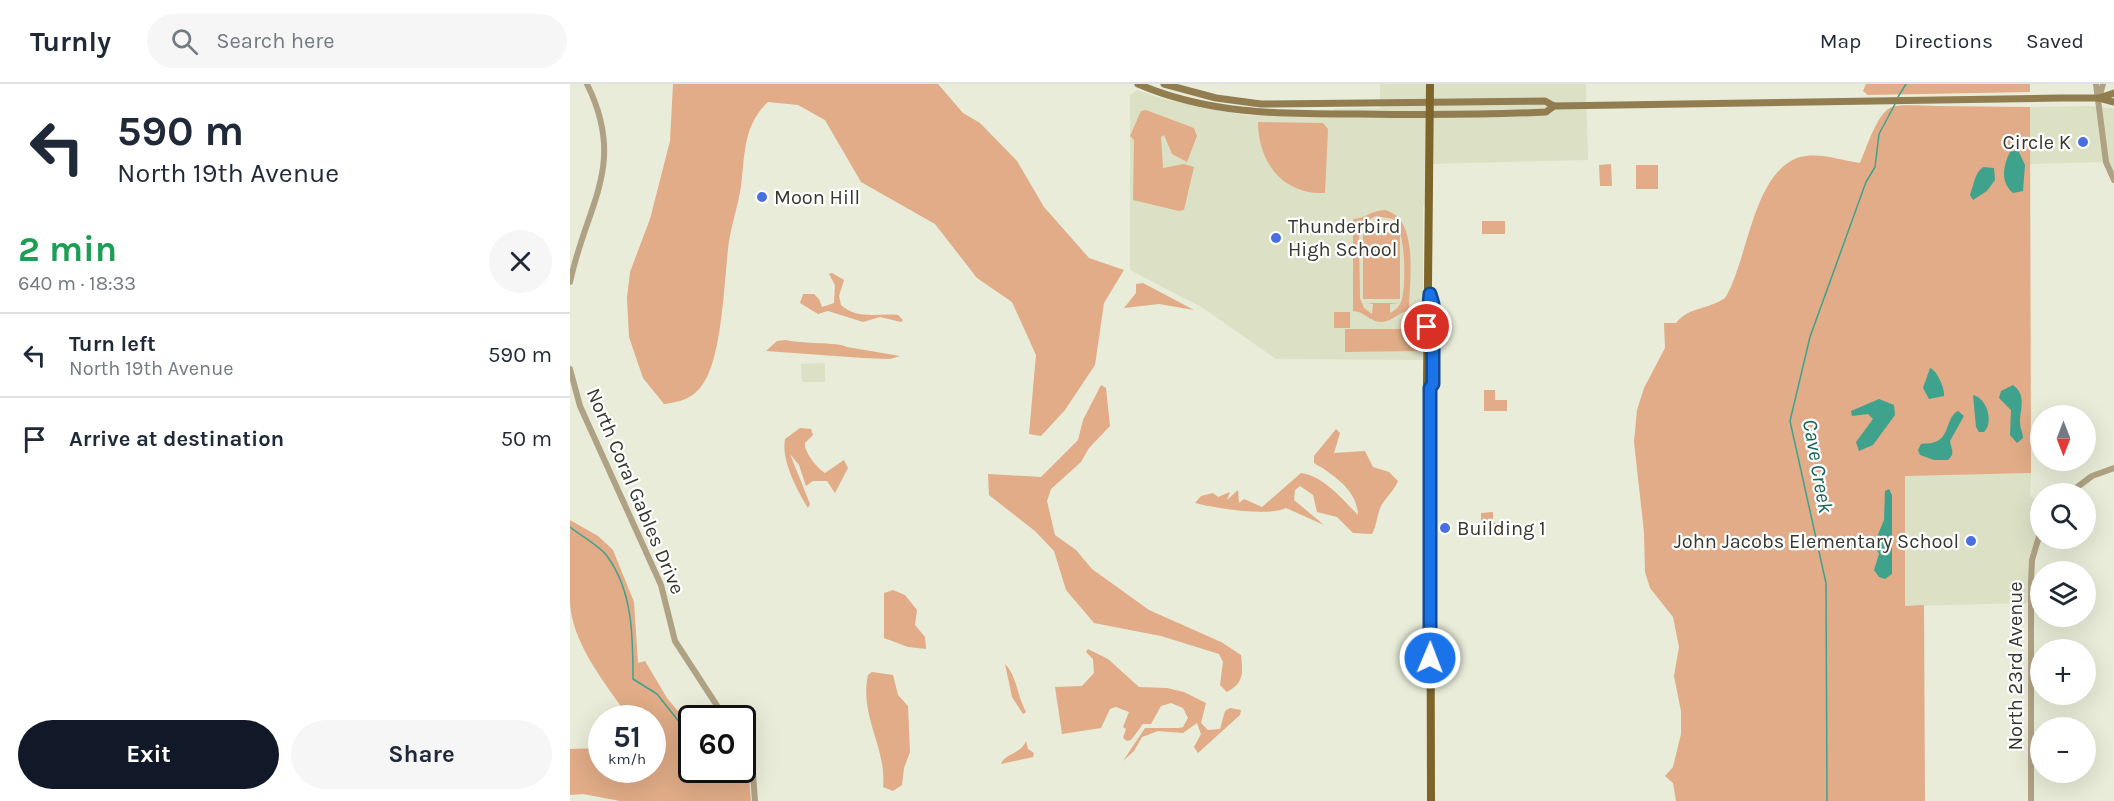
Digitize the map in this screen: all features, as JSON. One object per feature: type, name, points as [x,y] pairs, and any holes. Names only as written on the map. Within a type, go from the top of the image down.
[{"type":"main road","points":[[1138,84],[1178,98],[1232,110],[1430,115],[1546,112],[1554,106]]},
{"type":"main road","points":[[1164,84],[1216,98],[1245,102],[1349,104],[1545,102],[1554,106],[2099,98],[2114,102]]},
{"type":"main road","points":[[1430,84],[1430,294],[1427,376],[1430,388],[1431,801]]},
{"type":"main road","points":[[2099,98],[2114,93]]},
{"type":"main road","points":[[1349,104],[1349,114]]},
{"type":"street","points":[[570,282],[605,159],[601,117],[587,84]]},
{"type":"street","points":[[2096,84],[2104,152],[2114,180]]},
{"type":"street","points":[[2099,98],[2103,84]]},
{"type":"street","name":"North Coral Gables Drive","points":[[570,369],[580,406],[661,585],[675,641],[717,705]]},
{"type":"street","points":[[2083,483],[2092,476],[2114,468]]},
{"type":"street","name":"North 23rd Avenue","points":[[2031,801],[2031,582],[2032,560],[2035,549]]},
{"type":"street","points":[[753,783],[755,801]]},
{"type":"shaded area","points":[[673,84],[938,84],[963,113],[980,123],[1017,161],[1044,207],[1089,258],[1124,270],[1104,303],[1095,365],[1065,410],[1041,436],[1029,434],[1036,355],[1012,302],[977,278],[935,224],[861,182],[825,120],[798,105],[768,102],[754,120],[747,141],[741,187],[729,241],[714,359],[708,376],[696,392],[684,400],[664,404],[643,378],[629,337],[627,298],[630,272],[650,219],[670,141]]},
{"type":"shaded area","name":"Thunderbird High School","points":[[1380,84],[1586,84],[1588,160],[1430,164],[1430,205],[1423,205],[1423,360],[1276,359],[1203,308],[1130,270],[1130,95],[1137,90],[1163,99],[1244,115],[1333,117],[1334,109],[1380,108]]},
{"type":"shaded area","points":[[1866,84],[2030,84],[2030,92],[1868,95],[1863,91]]},
{"type":"shaded area","points":[[1892,107],[2030,107],[2031,473],[1905,476],[1905,606],[1924,605],[1925,801],[1676,801],[1673,783],[1665,776],[1673,767],[1681,734],[1681,711],[1674,676],[1679,647],[1673,617],[1650,588],[1645,572],[1644,532],[1634,442],[1637,410],[1644,388],[1665,348],[1664,323],[1676,323],[1687,314],[1725,298],[1740,263],[1761,199],[1771,180],[1784,166],[1800,157],[1814,155],[1860,163],[1882,115]]},
{"type":"shaded area","points":[[2030,107],[2114,108],[2114,180],[2105,162],[2030,164]]},
{"type":"shaded area","points":[[1146,110],[1194,128],[1197,136],[1187,162],[1172,154],[1164,135],[1161,137],[1163,168],[1184,164],[1194,167],[1184,210],[1179,211],[1133,200],[1134,140],[1130,136],[1141,111]]},
{"type":"shaded area","points":[[1258,122],[1323,123],[1328,129],[1325,193],[1296,188],[1275,173],[1262,150]]},
{"type":"shaded area","points":[[1611,164],[1612,186],[1600,186],[1599,165]]},
{"type":"shaded area","points":[[1636,165],[1658,165],[1658,189],[1636,189]]},
{"type":"shaded area","points":[[1380,210],[1396,216],[1404,226],[1408,238],[1411,269],[1409,311],[1381,322],[1353,311],[1353,219]],"holes":[[[1376,216],[1393,219],[1403,245],[1402,299],[1398,308],[1390,313],[1390,304],[1399,303],[1367,303],[1373,304],[1372,314],[1364,308],[1360,298],[1359,237],[1365,222]]]},
{"type":"shaded area","points":[[1482,221],[1505,221],[1505,234],[1482,234]]},
{"type":"shaded area","points":[[1365,231],[1400,233],[1400,299],[1363,299],[1363,233]]},
{"type":"shaded area","points":[[832,273],[844,280],[839,296],[841,305],[847,310],[868,315],[898,315],[903,320],[901,322],[880,317],[863,322],[828,311],[818,314],[800,303],[803,294],[814,294],[822,307],[834,303],[835,285],[829,274]]},
{"type":"shaded area","points":[[1143,283],[1194,310],[1159,304],[1124,308],[1136,293],[1136,284]]},
{"type":"shaded area","points":[[1334,312],[1350,312],[1350,328],[1334,328]]},
{"type":"shaded area","points":[[1345,329],[1418,329],[1418,351],[1345,352]]},
{"type":"shaded area","points":[[777,341],[836,344],[900,356],[890,359],[863,358],[766,351]]},
{"type":"shaded area","points":[[825,363],[825,382],[802,382],[801,364]]},
{"type":"shaded area","points":[[1101,385],[1106,388],[1110,426],[1089,448],[1081,462],[1051,489],[1047,501],[1055,535],[1076,550],[1092,569],[1149,610],[1221,642],[1241,655],[1241,677],[1237,685],[1227,692],[1220,685],[1223,662],[1219,654],[1161,636],[1094,623],[1066,590],[1054,551],[1035,531],[989,495],[988,474],[1041,477],[1078,440],[1083,420]]},
{"type":"shaded area","points":[[1484,390],[1495,390],[1495,400],[1507,400],[1507,411],[1484,411]]},
{"type":"shaded area","points":[[800,428],[811,429],[813,435],[805,443],[805,447],[812,460],[822,471],[825,473],[844,460],[848,468],[835,493],[827,481],[813,481],[806,486],[799,465],[790,454],[810,504],[808,508],[791,475],[784,447],[785,439]]},
{"type":"shaded area","points":[[1336,429],[1340,433],[1334,453],[1365,451],[1373,467],[1389,472],[1398,481],[1381,506],[1372,534],[1353,533],[1337,517],[1317,512],[1313,495],[1300,486],[1295,490],[1294,500],[1324,525],[1286,508],[1278,511],[1255,512],[1195,503],[1201,496],[1213,493],[1218,497],[1230,492],[1227,500],[1238,490],[1239,503],[1244,499],[1262,507],[1301,473],[1325,484],[1358,515],[1354,498],[1349,491],[1336,478],[1314,463],[1314,456]]},
{"type":"shaded area","name":"John Jacobs Elementary School","points":[[2031,473],[2030,549],[2035,549],[2033,561],[2030,561],[2030,603],[1905,606],[1905,475]]},
{"type":"shaded area","points":[[1493,512],[1493,523],[1504,522],[1505,533],[1481,534],[1481,513]]},
{"type":"shaded area","points":[[570,520],[598,536],[613,550],[634,602],[638,663],[645,661],[667,698],[678,711],[678,783],[750,783],[751,801],[620,801],[583,794],[570,795],[570,749],[588,748],[588,783],[666,783],[666,705],[620,705],[588,657],[576,631],[570,604]]},
{"type":"shaded area","points":[[893,590],[905,595],[917,610],[915,625],[925,637],[926,649],[908,647],[884,638],[884,593]]},
{"type":"shaded area","points":[[1088,649],[1108,659],[1139,687],[1167,688],[1184,692],[1206,703],[1201,723],[1208,730],[1220,729],[1225,711],[1230,708],[1241,710],[1240,715],[1198,753],[1194,747],[1201,734],[1197,723],[1183,733],[1158,731],[1142,737],[1134,751],[1123,761],[1145,728],[1179,728],[1183,727],[1188,718],[1183,708],[1171,703],[1161,706],[1151,724],[1143,724],[1131,740],[1127,741],[1123,738],[1126,729],[1123,727],[1129,712],[1116,707],[1110,709],[1101,728],[1062,734],[1055,687],[1082,686],[1094,673],[1093,659],[1086,652]]},
{"type":"shaded area","points":[[1005,664],[1012,674],[1026,712],[1023,714],[1012,697]]},
{"type":"shaded area","points":[[872,672],[893,675],[898,695],[908,706],[910,752],[904,768],[902,785],[893,791],[883,787],[881,759],[867,704],[868,675]]},
{"type":"shaded area","points":[[1026,741],[1028,749],[1034,753],[1033,757],[1001,764],[1003,760],[1021,749]]},
{"type":"water","points":[[2018,150],[2025,165],[2023,191],[2013,193],[2004,179],[2004,168],[2010,152]]},
{"type":"water","points":[[1984,167],[1994,168],[1995,180],[1987,191],[1973,200],[1970,195],[1975,179]]},
{"type":"water","points":[[1930,368],[1940,380],[1944,396],[1929,399],[1923,388]]},
{"type":"water","points":[[2013,385],[2020,393],[2022,402],[2020,423],[2023,438],[2017,443],[2010,435],[2011,410],[1999,398],[2001,391]]},
{"type":"water","points":[[1973,395],[1982,401],[1988,411],[1987,428],[1984,432],[1979,432],[1976,427]]},
{"type":"water","points":[[1879,399],[1894,405],[1895,415],[1873,445],[1859,451],[1856,442],[1873,419],[1868,414],[1852,416],[1851,411]]},
{"type":"water","points":[[1958,411],[1964,416],[1950,441],[1952,455],[1950,458],[1934,460],[1920,455],[1918,450],[1921,444],[1933,443],[1940,439],[1946,432],[1951,418]]},
{"type":"water","points":[[1889,489],[1892,495],[1892,574],[1885,579],[1879,577],[1874,570],[1879,554],[1874,544],[1884,520],[1885,491]]},
{"type":"waterway","name":"Cave Creek","points":[[1898,97],[1906,84]]},
{"type":"waterway","name":"Cave Creek","points":[[1827,801],[1826,583],[1790,421],[1810,337],[1866,182],[1875,167],[1879,134],[1895,104]]},
{"type":"waterway","points":[[570,527],[604,552],[616,570],[627,599],[630,615],[633,679],[657,694],[678,720]]},
{"type":"place","name":"Circle K","points":[[2083,142]]},
{"type":"place","name":"Moon Hill","points":[[762,197]]},
{"type":"place","name":"Thunderbird High School","points":[[1276,238]]},
{"type":"place","name":"Building 1","points":[[1445,528]]},
{"type":"place","name":"John Jacobs Elementary School","points":[[1971,541]]},
{"type":"route","points":[[1427,327],[1427,303],[1430,294],[1433,304],[1433,384],[1430,388],[1430,658]]}]
